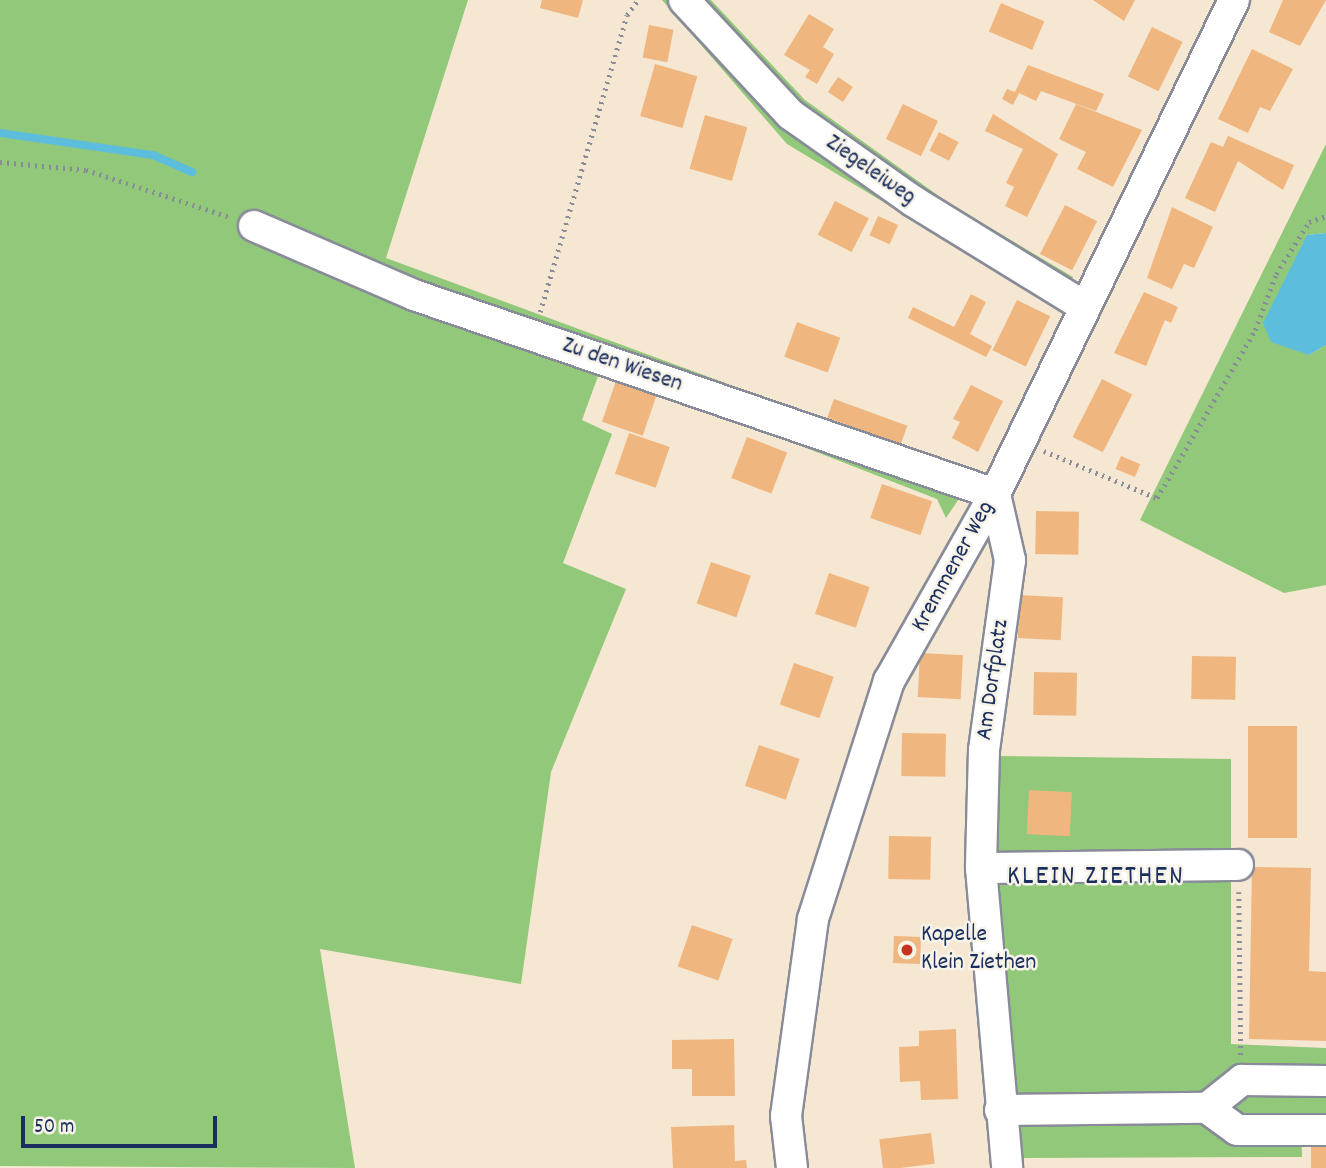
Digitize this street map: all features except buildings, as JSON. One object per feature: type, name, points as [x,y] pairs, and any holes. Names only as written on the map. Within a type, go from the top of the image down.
[{"type":"street","name":"Ziegeleiweg","points":[[684,0],[791,115],[913,201],[1085,307]]},
{"type":"street","name":"Kremmener Weg","points":[[792,1168],[786,1116],[813,919],[889,681],[995,494],[1016,443],[1234,0]]},
{"type":"street","name":"Zu den Wiesen","points":[[254,226],[414,295],[995,494]]},
{"type":"street","name":"Am Dorfplatz","points":[[995,494],[1010,560],[984,750],[981,868],[1007,1168]]},
{"type":"street","points":[[981,868],[1238,865]]},
{"type":"street","points":[[1207,1108],[1242,1080],[1326,1081]]},
{"type":"street","points":[[1000,1110],[1207,1108],[1237,1130],[1326,1130]]},
{"type":"path","points":[[533,336],[627,15],[638,0]]},
{"type":"path","points":[[0,162],[139,183],[254,226]]},
{"type":"path","points":[[1016,443],[1064,456],[1157,498],[1255,330],[1276,274],[1308,222],[1326,216]]},
{"type":"path","points":[[1238,865],[1242,1080]]},
{"type":"green space","points":[[0,0],[468,0],[386,258],[975,475],[946,518],[937,499],[601,368],[582,420],[612,434],[563,563],[626,589],[551,772],[521,984],[320,949],[355,1168],[0,1166]]},
{"type":"green space","points":[[662,0],[711,0],[805,100],[950,204],[1073,277],[1058,307],[787,144]]},
{"type":"green space","points":[[1326,144],[1326,233],[1307,235],[1309,355],[1326,345],[1326,585],[1284,593],[1140,520]]},
{"type":"green space","points":[[996,756],[1231,759],[1231,1044],[1326,1048],[1326,1125],[1301,1125],[1302,1157],[1013,1158],[993,854]]},
{"type":"water","points":[[1326,233],[1326,345],[1309,355],[1271,342],[1263,323],[1307,235]]},
{"type":"waterway","points":[[0,133],[153,155],[192,172]]},
{"type":"place","name":"Kapelle Klein Ziethen","points":[[907,950]]},
{"type":"district","name":"KLEIN ZIETHEN","points":[[1096,878]]}]
